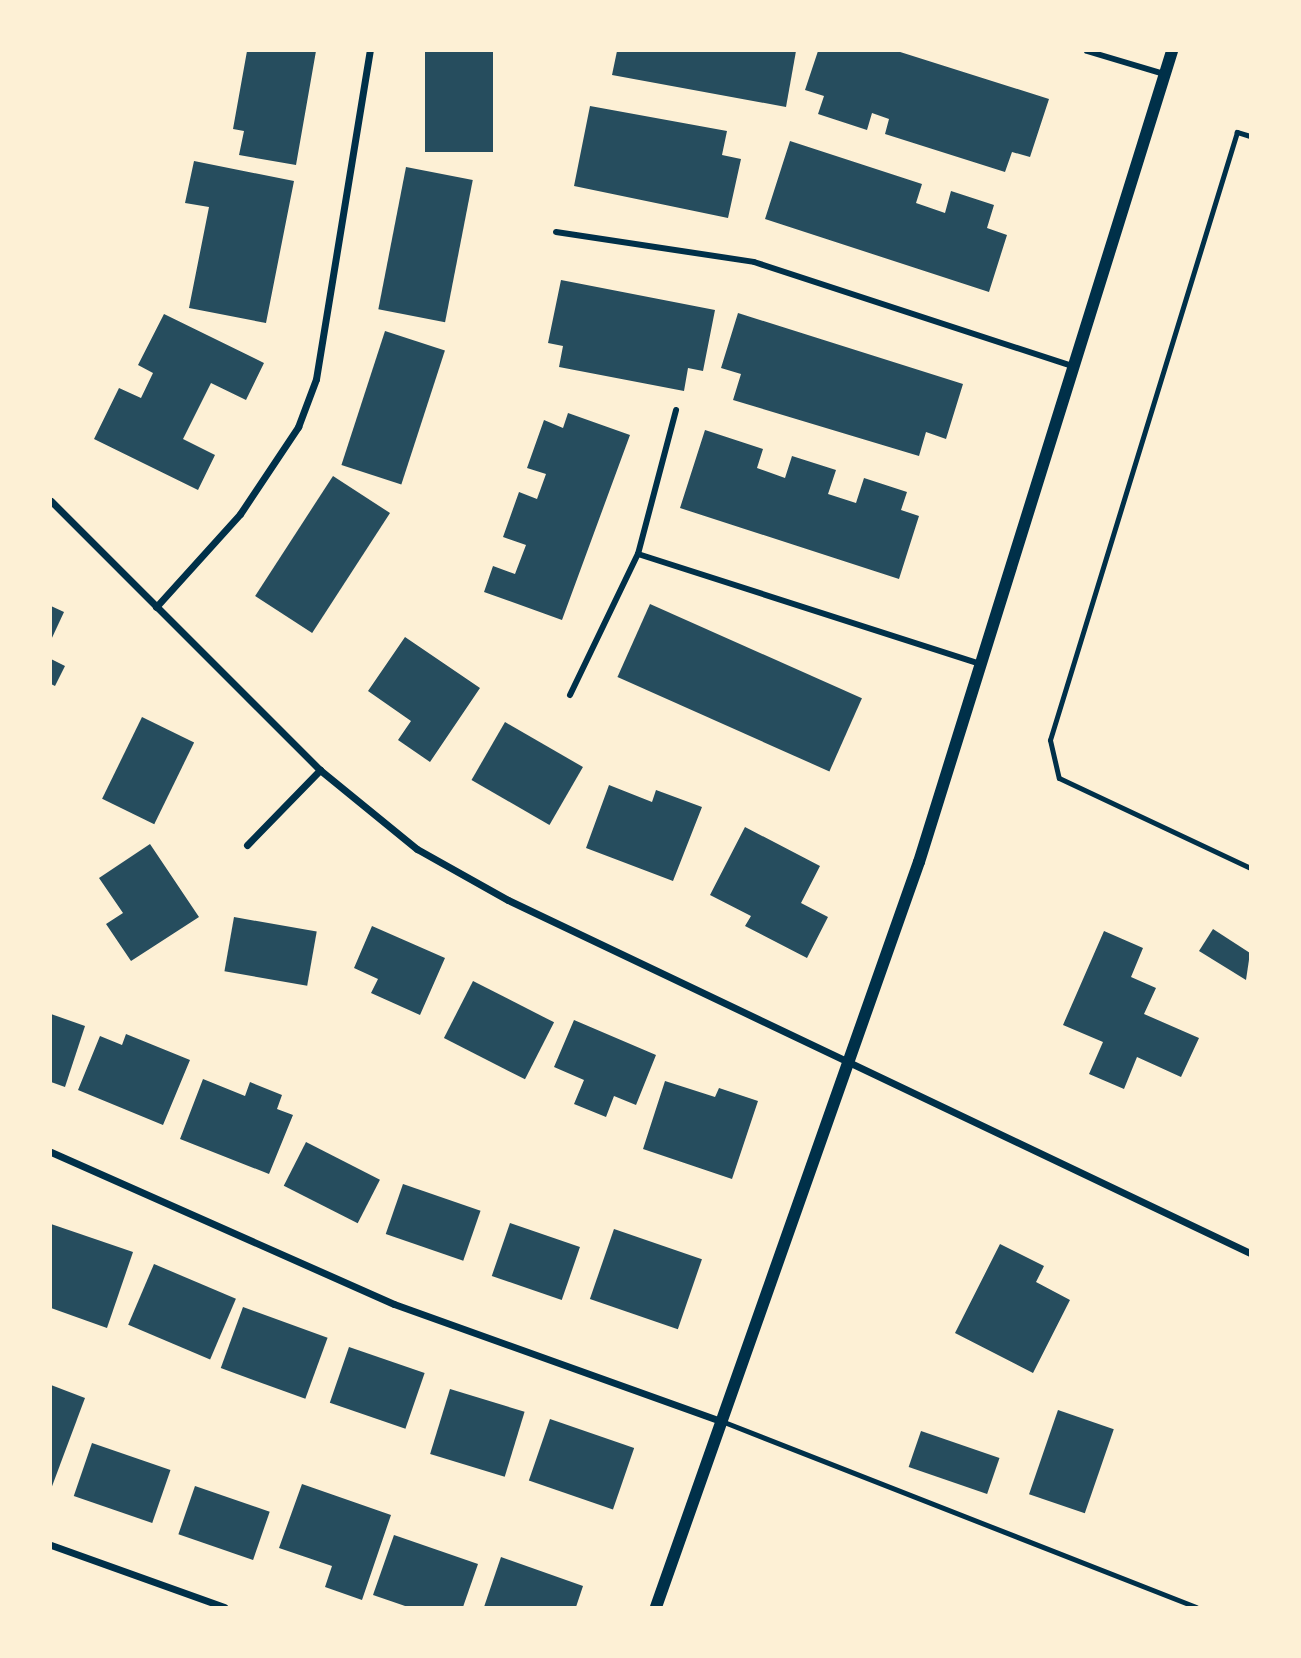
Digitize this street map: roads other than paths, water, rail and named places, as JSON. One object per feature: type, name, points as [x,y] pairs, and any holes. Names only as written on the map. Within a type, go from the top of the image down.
[{"type":"street","points":[[156,607],[240,514],[298,427],[316,379],[369,51]]},
{"type":"street","points":[[1087,51],[1164,74]]},
{"type":"street","points":[[656,1607],[852,1064],[982,664],[1172,51]]},
{"type":"street","points":[[556,232],[754,262],[1073,366]]},
{"type":"street","points":[[570,695],[638,554],[676,410]]},
{"type":"street","points":[[51,501],[320,770],[389,828],[470,880],[1250,1253]]},
{"type":"street","points":[[638,554],[982,664]]},
{"type":"street","points":[[247,845],[320,770]]},
{"type":"street","points":[[51,1152],[394,1304],[721,1421]]},
{"type":"street","points":[[51,1545],[224,1607]]},
{"type":"lane","points":[[1250,136],[1237,132],[1049,740],[1059,778],[1250,868]]},
{"type":"lane","points":[[721,1421],[1196,1607]]}]
